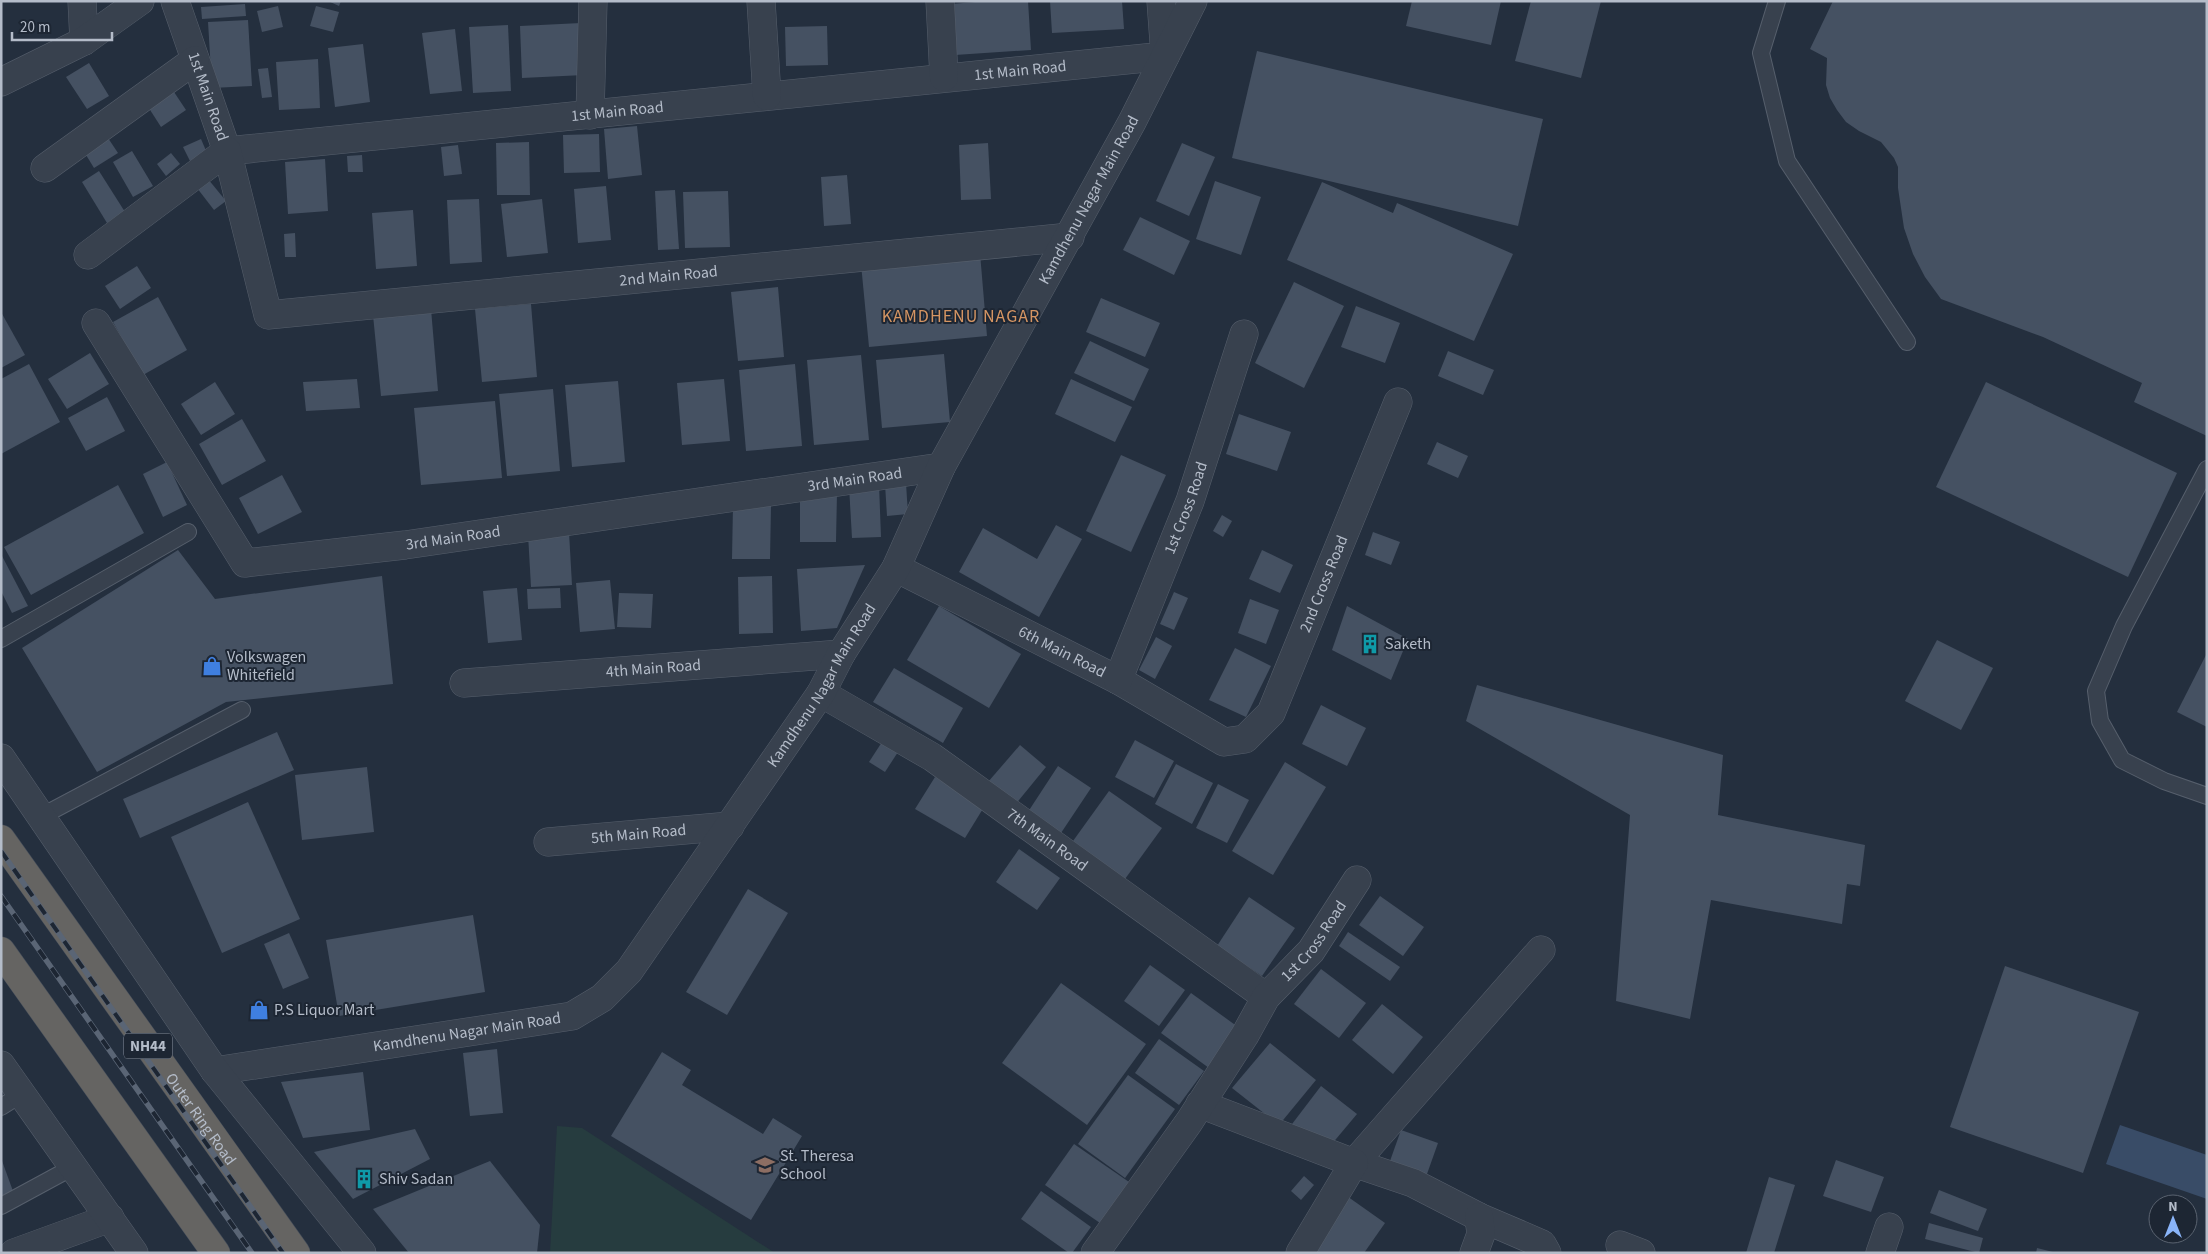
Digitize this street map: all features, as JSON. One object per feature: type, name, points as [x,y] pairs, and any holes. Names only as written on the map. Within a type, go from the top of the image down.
[{"type":"highway","name":"Outer Ring Road","points":[[1,839],[296,1253]]},
{"type":"highway","points":[[1,951],[216,1253]]},
{"type":"street","points":[[82,1],[84,41]]},
{"type":"street","points":[[1,82],[84,41],[140,1]]},
{"type":"street","name":"1st Main Road","points":[[175,1],[227,151],[1165,56]]},
{"type":"street","points":[[590,115],[593,1]]},
{"type":"street","points":[[761,1],[767,96]]},
{"type":"street","points":[[940,1],[944,77]]},
{"type":"street","points":[[1160,1],[1165,56]]},
{"type":"street","name":"Kamdhenu Nagar Main Road","points":[[216,1071],[572,1016],[602,998],[629,971],[821,693],[841,654],[896,568],[941,467],[1070,236],[1193,1]]},
{"type":"street","points":[[45,168],[196,60]]},
{"type":"street","points":[[88,255],[227,151]]},
{"type":"street","name":"2nd Main Road","points":[[227,151],[268,315],[1070,236]]},
{"type":"street","name":"3rd Main Road","points":[[96,323],[245,563],[405,545],[941,467]]},
{"type":"street","name":"1st Cross Road","points":[[1118,680],[1190,501],[1244,334]]},
{"type":"street","name":"2nd Cross Road","points":[[1224,742],[1245,739],[1271,714],[1398,402]]},
{"type":"street","name":"6th Main Road","points":[[896,568],[1118,680],[1224,742]]},
{"type":"street","name":"4th Main Road","points":[[464,683],[841,654]]},
{"type":"street","name":"7th Main Road","points":[[821,693],[932,757],[1266,996]]},
{"type":"street","points":[[1,758],[216,1071],[362,1253]]},
{"type":"street","name":"5th Main Road","points":[[548,842],[730,826]]},
{"type":"street","name":"1st Cross Road","points":[[1095,1253],[1200,1104],[1245,1034],[1266,996],[1311,951],[1357,880]]},
{"type":"street","points":[[1300,1253],[1354,1163],[1541,950]]},
{"type":"street","points":[[1,1065],[11,1101],[73,1167],[134,1253]]},
{"type":"street","points":[[1200,1104],[1354,1163],[1413,1183],[1479,1217],[1542,1244],[1547,1253]]},
{"type":"street","points":[[1474,1253],[1481,1234],[1479,1217]]},
{"type":"street","points":[[14,1253],[110,1218]]},
{"type":"street","points":[[1880,1253],[1888,1227]]},
{"type":"lane","points":[[1777,1],[1760,53],[1787,160],[1907,342]]},
{"type":"lane","points":[[2207,469],[2124,626],[2096,691],[2100,721],[2122,760],[2164,781],[2207,796]]},
{"type":"lane","points":[[1,639],[188,532]]},
{"type":"lane","points":[[42,816],[242,710]]},
{"type":"lane","points":[[1,1206],[73,1167]]},
{"type":"green space","points":[[557,1126],[582,1128],[775,1253],[550,1253]]},
{"type":"water","points":[[2120,1125],[2207,1155],[2207,1199],[2198,1196],[2198,1194],[2193,1194],[2106,1164]]},
{"type":"building","points":[[328,1],[341,1],[339,6]]},
{"type":"building","points":[[987,1],[1028,1],[1031,50],[955,55],[951,4]]},
{"type":"building","points":[[1050,1],[1122,1],[1124,29],[1052,33]]},
{"type":"building","points":[[1412,1],[1501,1],[1491,45],[1406,26]]},
{"type":"building","points":[[1531,1],[1601,1],[1581,78],[1515,61]]},
{"type":"building","points":[[1833,1],[2207,1],[2207,436],[2134,402],[2142,383],[2043,337],[1941,299],[1925,277],[1913,254],[1904,228],[1898,188],[1898,167],[1894,158],[1881,142],[1846,122],[1830,98],[1826,85],[1827,58],[1810,49]]},
{"type":"building","points":[[245,4],[246,16],[202,19],[201,7]]},
{"type":"building","points":[[278,6],[283,27],[262,32],[257,11]]},
{"type":"building","points":[[316,6],[339,12],[333,32],[310,26]]},
{"type":"building","points":[[248,20],[252,86],[212,88],[208,22]]},
{"type":"building","points":[[581,23],[584,75],[522,78],[520,26]]},
{"type":"building","points":[[508,25],[511,91],[473,93],[469,27]]},
{"type":"building","points":[[827,26],[828,65],[786,66],[785,27]]},
{"type":"building","points":[[455,29],[462,91],[430,94],[422,33]]},
{"type":"building","points":[[363,44],[370,102],[335,107],[328,48]]},
{"type":"building","points":[[1257,51],[1543,119],[1518,226],[1232,158]]},
{"type":"building","points":[[318,59],[320,108],[279,110],[276,62]]},
{"type":"building","points":[[89,63],[109,96],[87,109],[66,77]]},
{"type":"building","points":[[268,68],[272,97],[262,98],[258,69]]},
{"type":"building","points":[[170,86],[186,110],[161,127],[145,102]]},
{"type":"building","points":[[637,126],[642,175],[608,179],[604,129]]},
{"type":"building","points":[[599,134],[600,172],[564,173],[563,135]]},
{"type":"building","points":[[106,135],[118,153],[94,168],[83,150]]},
{"type":"building","points":[[201,139],[207,153],[190,161],[183,147]]},
{"type":"building","points":[[529,142],[530,195],[497,195],[496,143]]},
{"type":"building","points":[[988,143],[991,199],[961,200],[959,145]]},
{"type":"building","points":[[1182,143],[1215,157],[1189,216],[1156,201]]},
{"type":"building","points":[[458,145],[462,174],[444,176],[441,147]]},
{"type":"building","points":[[132,151],[153,186],[133,197],[113,162]]},
{"type":"building","points":[[171,153],[180,164],[166,176],[157,164]]},
{"type":"building","points":[[362,155],[363,172],[348,172],[347,156]]},
{"type":"building","points":[[325,159],[328,211],[288,214],[285,162]]},
{"type":"building","points":[[99,171],[125,212],[107,223],[82,182]]},
{"type":"building","points":[[847,175],[851,224],[824,226],[821,177]]},
{"type":"building","points":[[208,179],[226,201],[214,210],[197,188]]},
{"type":"building","points":[[1215,181],[1261,197],[1241,255],[1196,239]]},
{"type":"building","points":[[1322,182],[1393,213],[1397,203],[1513,254],[1474,341],[1287,260]]},
{"type":"building","points":[[606,186],[611,240],[578,243],[574,189]]},
{"type":"building","points":[[675,190],[679,249],[658,250],[655,191]]},
{"type":"building","points":[[728,191],[730,247],[685,248],[683,192]]},
{"type":"building","points":[[479,199],[482,262],[450,264],[447,200]]},
{"type":"building","points":[[542,199],[548,253],[507,257],[501,204]]},
{"type":"building","points":[[413,210],[417,266],[376,269],[372,213]]},
{"type":"building","points":[[1140,217],[1190,241],[1174,275],[1123,250]]},
{"type":"building","points":[[295,233],[296,257],[285,257],[284,234]]},
{"type":"building","points":[[980,253],[987,336],[869,347],[861,264]]},
{"type":"building","points":[[137,266],[151,288],[120,309],[105,286]]},
{"type":"building","points":[[1294,282],[1344,306],[1304,388],[1255,363]]},
{"type":"building","points":[[778,287],[784,357],[738,361],[731,292]]},
{"type":"building","points":[[158,297],[187,350],[143,375],[113,322]]},
{"type":"building","points":[[1101,298],[1160,323],[1145,357],[1086,332]]},
{"type":"building","points":[[531,304],[537,377],[482,382],[475,309]]},
{"type":"building","points":[[1356,306],[1400,323],[1385,363],[1341,347]]},
{"type":"building","points":[[431,309],[438,391],[381,396],[373,315]]},
{"type":"building","points":[[1,312],[25,355],[1,368]]},
{"type":"building","points":[[1090,341],[1149,369],[1134,401],[1074,373]]},
{"type":"building","points":[[1448,351],[1494,370],[1483,395],[1438,376]]},
{"type":"building","points":[[90,353],[109,384],[67,409],[48,379]]},
{"type":"building","points":[[944,354],[950,422],[882,428],[876,360]]},
{"type":"building","points":[[861,355],[869,440],[814,445],[807,360]]},
{"type":"building","points":[[29,364],[60,422],[1,454],[1,379]]},
{"type":"building","points":[[795,364],[802,446],[746,451],[739,370]]},
{"type":"building","points":[[357,379],[360,408],[306,411],[303,382]]},
{"type":"building","points":[[724,379],[730,441],[682,445],[677,383]]},
{"type":"building","points":[[1071,379],[1132,407],[1115,442],[1055,414]]},
{"type":"building","points":[[618,381],[625,462],[572,467],[565,385]]},
{"type":"building","points":[[215,382],[235,414],[201,435],[181,404]]},
{"type":"building","points":[[1986,382],[2177,473],[2128,577],[1936,487]]},
{"type":"building","points":[[553,389],[560,471],[507,476],[499,394]]},
{"type":"building","points":[[107,397],[125,431],[86,451],[68,418]]},
{"type":"building","points":[[495,401],[502,478],[421,485],[414,408]]},
{"type":"building","points":[[1239,414],[1291,432],[1277,471],[1226,454]]},
{"type":"building","points":[[242,419],[266,461],[222,485],[199,444]]},
{"type":"building","points":[[1437,442],[1468,456],[1458,478],[1427,464]]},
{"type":"building","points":[[1121,455],[1166,475],[1131,552],[1086,531]]},
{"type":"building","points":[[167,462],[187,505],[163,517],[143,474]]},
{"type":"building","points":[[282,475],[302,512],[258,534],[239,498]]},
{"type":"building","points":[[906,483],[908,514],[887,516],[885,484]]},
{"type":"building","points":[[879,484],[881,537],[852,538],[849,486]]},
{"type":"building","points":[[118,485],[144,533],[31,595],[4,547]]},
{"type":"building","points":[[800,492],[837,493],[836,542],[800,542]]},
{"type":"building","points":[[733,505],[771,506],[770,559],[732,559]]},
{"type":"building","points":[[1222,515],[1232,521],[1223,537],[1213,531]]},
{"type":"building","points":[[1056,525],[1082,539],[1039,617],[959,572],[983,528],[1037,559]]},
{"type":"building","points":[[569,532],[572,585],[531,587],[528,534]]},
{"type":"building","points":[[1373,532],[1400,542],[1391,565],[1365,555]]},
{"type":"building","name":"Volkswagen Whitefield","points":[[178,550],[215,599],[382,576],[393,684],[226,702],[97,772],[22,648]]},
{"type":"building","points":[[1262,550],[1293,565],[1280,593],[1249,579]]},
{"type":"building","points":[[1,554],[28,606],[12,613],[1,591]]},
{"type":"building","points":[[865,565],[837,628],[801,631],[797,569]]},
{"type":"building","points":[[772,576],[773,633],[739,634],[738,577]]},
{"type":"building","points":[[610,580],[615,629],[580,632],[576,583]]},
{"type":"building","points":[[517,588],[522,640],[488,643],[483,591]]},
{"type":"building","points":[[560,588],[561,608],[528,609],[527,589]]},
{"type":"building","points":[[1174,592],[1188,598],[1174,630],[1160,624]]},
{"type":"building","points":[[619,593],[653,594],[651,628],[617,627]]},
{"type":"building","points":[[1250,599],[1279,610],[1266,644],[1238,633]]},
{"type":"building","points":[[939,606],[1021,654],[989,708],[907,660]]},
{"type":"building","name":"Saketh","points":[[1347,606],[1408,639],[1391,680],[1332,650]]},
{"type":"building","points":[[1156,637],[1172,646],[1155,679],[1139,670]]},
{"type":"building","points":[[1937,640],[1993,668],[1961,730],[1905,701]]},
{"type":"building","points":[[1235,648],[1271,666],[1246,717],[1209,700]]},
{"type":"building","points":[[2207,653],[2207,727],[2177,712]]},
{"type":"building","points":[[894,668],[963,708],[943,743],[873,702]]},
{"type":"building","points":[[1477,685],[1723,755],[1718,815],[1865,845],[1860,886],[1847,884],[1842,924],[1711,900],[1690,1019],[1616,1001],[1630,815],[1466,721]]},
{"type":"building","points":[[1321,705],[1366,728],[1347,766],[1302,744]]},
{"type":"building","points":[[277,732],[294,770],[140,838],[123,799]]},
{"type":"building","points":[[1135,740],[1174,761],[1154,798],[1115,777]]},
{"type":"building","points":[[882,742],[898,752],[885,772],[869,762]]},
{"type":"building","points":[[1020,745],[1046,767],[1015,805],[988,782]]},
{"type":"building","points":[[1285,762],[1326,787],[1273,875],[1232,851]]},
{"type":"building","points":[[1176,764],[1213,783],[1192,824],[1155,804]]},
{"type":"building","points":[[1058,766],[1091,788],[1057,839],[1024,818]]},
{"type":"building","points":[[367,767],[374,832],[302,840],[295,775]]},
{"type":"building","points":[[935,777],[984,807],[965,838],[915,809]]},
{"type":"building","points":[[1218,784],[1249,800],[1227,843],[1196,828]]},
{"type":"building","points":[[1109,791],[1162,828],[1125,879],[1073,841]]},
{"type":"building","points":[[248,802],[300,919],[222,953],[171,837]]},
{"type":"building","points":[[1019,849],[1060,878],[1037,910],[996,882]]},
{"type":"building","points":[[748,889],[788,913],[727,1015],[686,992]]},
{"type":"building","points":[[1380,896],[1424,927],[1403,956],[1359,925]]},
{"type":"building","points":[[1249,897],[1295,928],[1262,976],[1217,946]]},
{"type":"building","points":[[473,915],[485,992],[339,1016],[326,940]]},
{"type":"building","points":[[1348,932],[1400,967],[1390,981],[1339,946]]},
{"type":"building","points":[[289,933],[309,978],[283,989],[264,944]]},
{"type":"building","points":[[1150,965],[1185,990],[1159,1026],[1124,1001]]},
{"type":"building","points":[[2005,966],[2139,1012],[2083,1173],[1950,1127]]},
{"type":"building","points":[[1321,969],[1366,1003],[1339,1038],[1294,1004]]},
{"type":"building","points":[[1061,983],[1146,1044],[1087,1125],[1002,1063]]},
{"type":"building","points":[[1191,993],[1238,1027],[1209,1068],[1161,1033]]},
{"type":"building","points":[[1382,1004],[1423,1037],[1393,1074],[1352,1040]]},
{"type":"building","points":[[1159,1039],[1204,1071],[1179,1105],[1135,1073]]},
{"type":"building","points":[[1270,1043],[1316,1080],[1279,1125],[1232,1088]]},
{"type":"building","points":[[497,1049],[503,1113],[470,1116],[463,1053]]},
{"type":"building","points":[[662,1052],[691,1070],[682,1085],[763,1134],[773,1118],[802,1136],[751,1220],[611,1136]]},
{"type":"building","points":[[363,1072],[370,1130],[303,1138],[281,1082]]},
{"type":"building","points":[[1128,1075],[1175,1109],[1125,1178],[1078,1144]]},
{"type":"building","points":[[1321,1086],[1357,1114],[1326,1151],[1289,1128]]},
{"type":"building","name":"Shiv Sadan","points":[[415,1129],[430,1159],[353,1199],[314,1152]]},
{"type":"building","points":[[1401,1130],[1438,1143],[1427,1174],[1390,1161]]},
{"type":"building","points":[[1074,1144],[1129,1182],[1100,1223],[1045,1185]]},
{"type":"building","points":[[1,1158],[18,1205],[1,1211]]},
{"type":"building","points":[[1836,1160],[1884,1177],[1871,1212],[1823,1196]]},
{"type":"building","points":[[490,1161],[540,1225],[537,1253],[409,1253],[373,1209]]},
{"type":"building","points":[[1304,1176],[1314,1185],[1301,1200],[1291,1191]]},
{"type":"building","points":[[1769,1177],[1795,1185],[1774,1253],[1746,1253]]},
{"type":"building","points":[[1939,1190],[1987,1209],[1978,1231],[1930,1213]]},
{"type":"building","points":[[1041,1191],[1091,1227],[1072,1253],[1069,1253],[1021,1219]]},
{"type":"building","points":[[1344,1194],[1385,1223],[1364,1253],[1302,1253]]},
{"type":"building","points":[[1929,1223],[1983,1238],[1979,1253],[1925,1239]]},
{"type":"building","points":[[2037,1248],[2053,1252],[2036,1253]]},
{"type":"railway","points":[[1,851],[283,1253]]},
{"type":"railway","points":[[1,896],[252,1253]]},
{"type":"place","name":"Saketh","points":[[1370,644]]},
{"type":"place","name":"Volkswagen Whitefield","points":[[212,666]]},
{"type":"place","name":"P.S Liquor Mart","points":[[259,1010]]},
{"type":"place","name":"St. Theresa School","points":[[765,1165]]},
{"type":"place","name":"Shiv Sadan","points":[[364,1179]]},
{"type":"district","name":"KAMDHENU NAGAR","points":[[961,316]]}]
